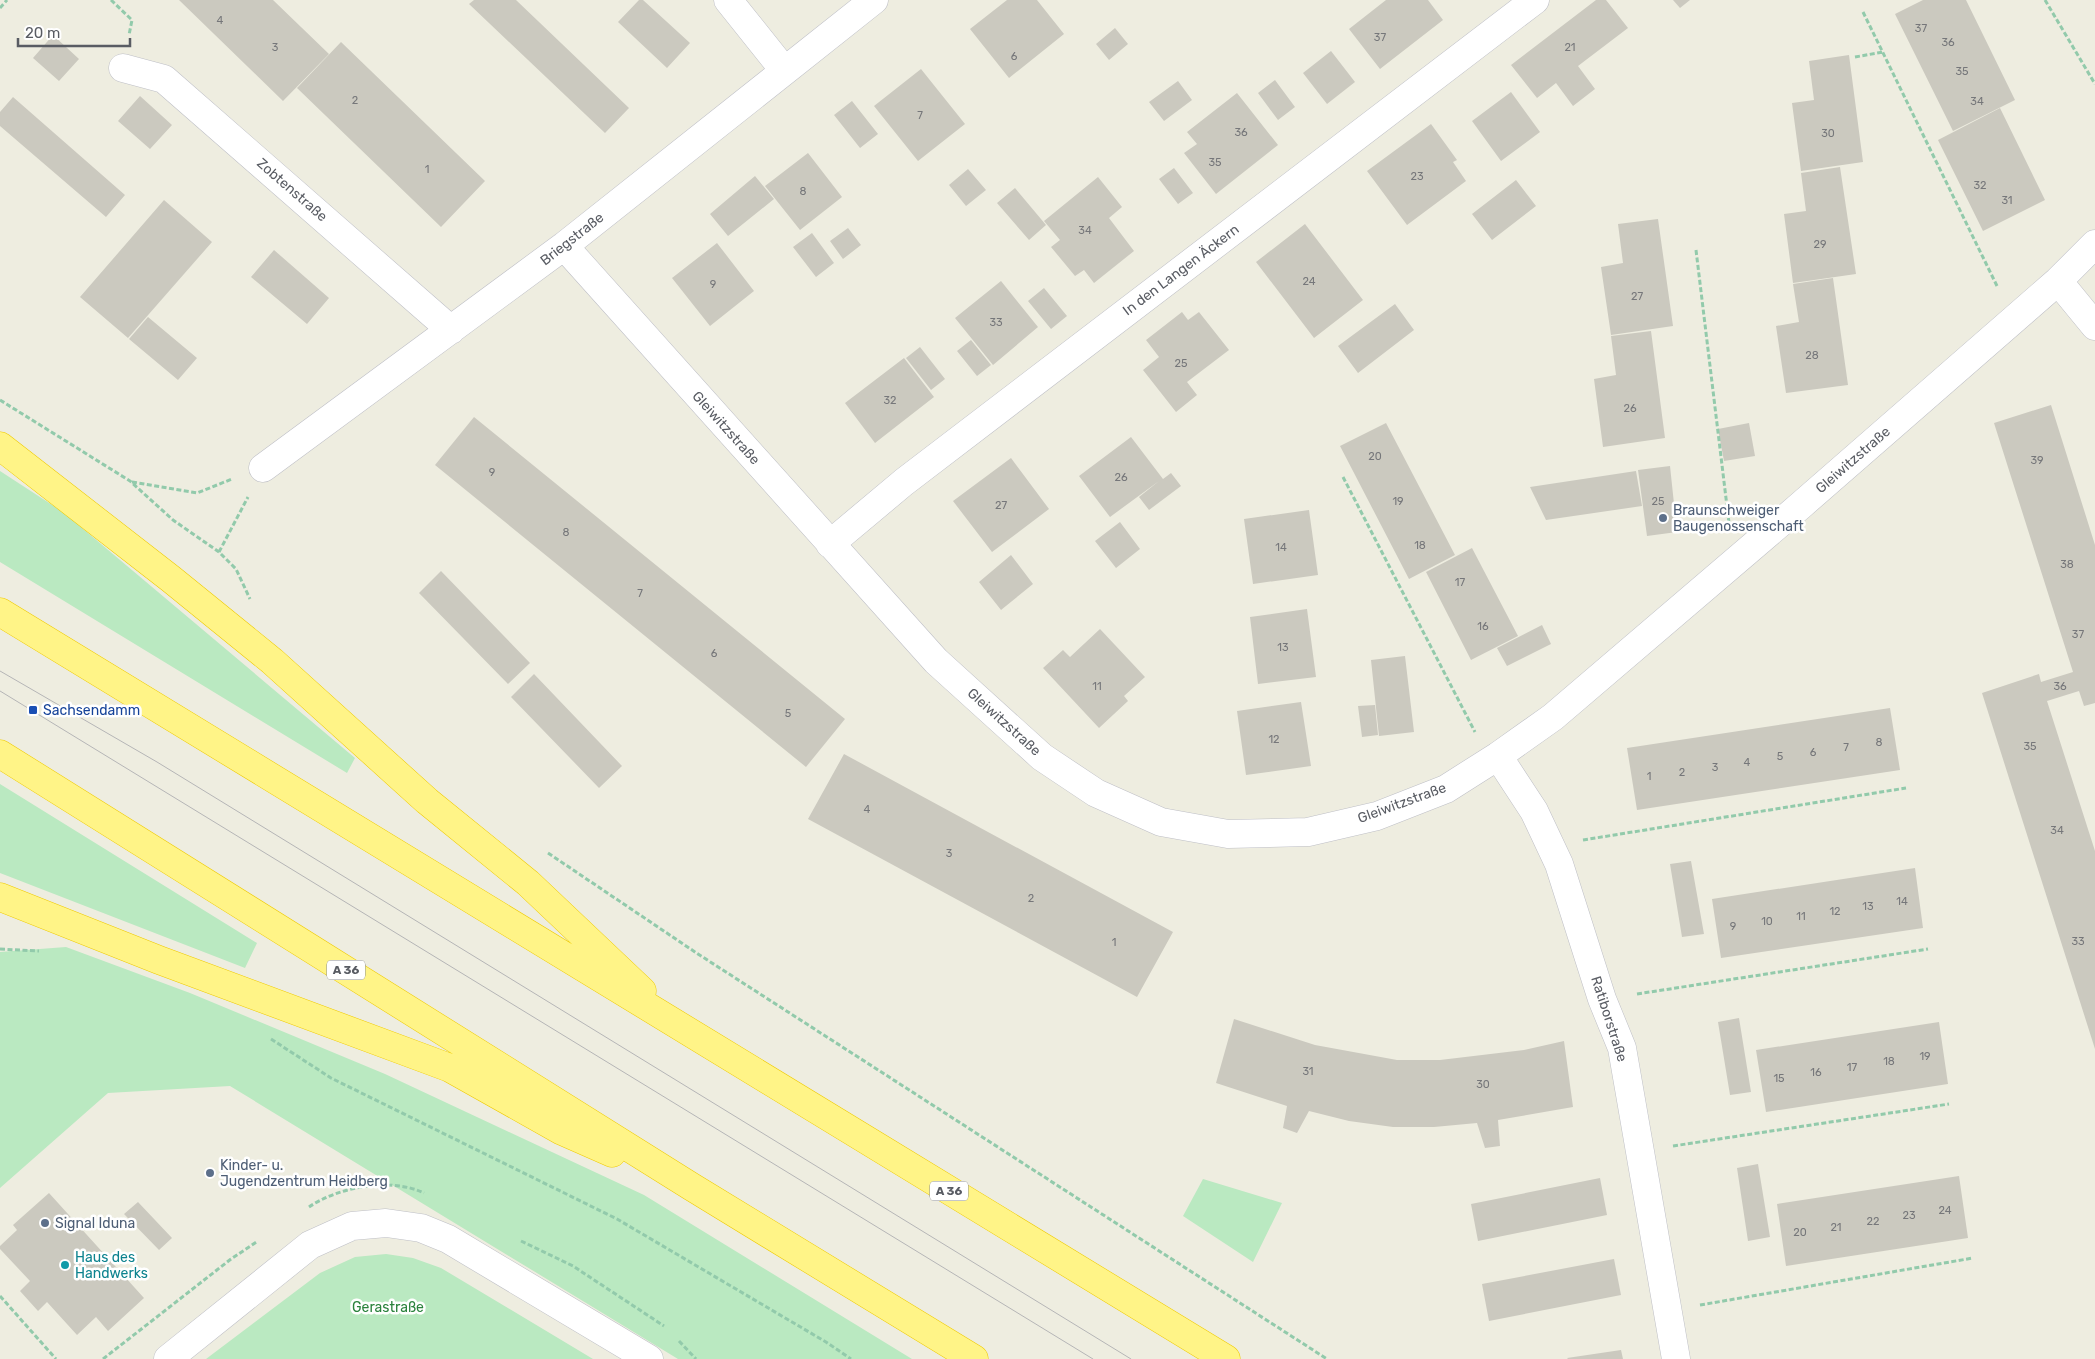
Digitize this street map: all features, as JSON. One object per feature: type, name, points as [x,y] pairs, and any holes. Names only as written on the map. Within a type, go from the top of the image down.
[{"type":"highway","points":[[0,446],[171,579],[272,661],[427,801],[528,883],[683,1029]]},
{"type":"highway","name":"A 36","points":[[0,612],[1226,1359]]},
{"type":"highway","name":"A 36","points":[[0,754],[692,1187],[974,1359]]},
{"type":"highway","points":[[7,905],[450,1068],[562,1131],[692,1187]]},
{"type":"street","points":[[728,0],[784,70]]},
{"type":"street","name":"Briegstraße","points":[[263,468],[564,246],[874,0]]},
{"type":"street","name":"In den Langen Äckern","points":[[830,544],[904,482],[1535,0]]},
{"type":"street","name":"Zobtenstraße","points":[[123,68],[164,78],[451,330]]},
{"type":"street","name":"Gleiwitzstraße","points":[[564,246],[936,661],[1042,757],[1096,793],[1161,822],[1228,834],[1308,832],[1377,816],[1446,789],[1494,759],[1553,717],[1734,563],[2014,320],[2058,281],[2095,244]]},
{"type":"street","points":[[2058,281],[2095,326]]},
{"type":"street","name":"Ratiborstraße","points":[[1494,759],[1534,811],[1559,864],[1602,999],[1622,1048],[1638,1152],[1676,1359]]},
{"type":"street","points":[[168,1359],[310,1245],[352,1226],[386,1223],[421,1228],[448,1239],[649,1359]]},
{"type":"path","points":[[0,8],[7,0]]},
{"type":"path","points":[[111,0],[132,20],[123,68]]},
{"type":"path","points":[[2045,0],[2095,84]]},
{"type":"path","points":[[1863,12],[2014,320]]},
{"type":"path","points":[[1855,56],[1883,52]]},
{"type":"path","points":[[1696,250],[1734,563]]},
{"type":"path","points":[[0,400],[130,481],[173,520],[219,552],[236,569],[251,600]]},
{"type":"path","points":[[130,481],[197,492],[263,468]]},
{"type":"path","points":[[219,552],[263,468]]},
{"type":"path","points":[[1343,477],[1494,759]]},
{"type":"path","points":[[1550,845],[1906,788]]},
{"type":"path","points":[[542,848],[698,954],[1327,1359]]},
{"type":"path","points":[[0,949],[36,950],[45,953]]},
{"type":"path","points":[[1602,999],[1928,949]]},
{"type":"path","points":[[267,1036],[331,1078],[617,1219],[826,1342],[851,1359]]},
{"type":"path","points":[[1638,1152],[1949,1104]]},
{"type":"path","points":[[1668,1310],[1973,1258]]},
{"type":"path","points":[[0,1296],[56,1359]]},
{"type":"green space","points":[[0,471],[63,512],[355,758],[347,773],[0,562]]},
{"type":"green space","points":[[0,784],[257,943],[245,968],[0,873]]},
{"type":"green space","points":[[66,947],[190,993],[385,1074],[644,1195],[912,1359],[678,1359],[230,1086],[108,1093],[0,1188],[0,952]]},
{"type":"green space","points":[[1203,1179],[1282,1203],[1253,1262],[1183,1216]]},
{"type":"green space","name":"Gerastraße","points":[[386,1254],[413,1258],[441,1268],[593,1359],[206,1359],[320,1273],[355,1257]]},
{"type":"building","points":[[179,0],[273,0],[329,54],[283,101]]},
{"type":"building","points":[[474,0],[516,0],[629,108],[605,133],[469,4]]},
{"type":"building","points":[[639,0],[643,0],[690,43],[667,68],[618,22]]},
{"type":"building","points":[[1007,0],[1037,0],[1064,34],[1009,78],[970,29]]},
{"type":"building","points":[[1386,0],[1428,0],[1443,20],[1380,69],[1349,29]]},
{"type":"building","points":[[1596,0],[1606,0],[1628,28],[1578,66],[1595,89],[1573,106],[1556,83],[1537,98],[1511,65]]},
{"type":"building","points":[[1673,0],[1690,0],[1680,8]]},
{"type":"building","points":[[1923,0],[1966,0],[2015,100],[1953,131],[1895,14]]},
{"type":"building","points":[[1115,28],[1128,44],[1109,60],[1096,44]]},
{"type":"building","points":[[53,35],[79,59],[59,81],[33,58]]},
{"type":"building","points":[[341,42],[485,181],[441,227],[297,88]]},
{"type":"building","points":[[1331,51],[1355,82],[1327,104],[1303,73]]},
{"type":"building","points":[[1849,55],[1863,162],[1801,171],[1792,103],[1814,100],[1809,61]]},
{"type":"building","points":[[921,69],[965,124],[918,161],[874,106]]},
{"type":"building","points":[[1275,80],[1295,107],[1278,120],[1258,93]]},
{"type":"building","points":[[1178,81],[1192,100],[1164,121],[1149,102]]},
{"type":"building","points":[[1511,92],[1540,132],[1501,161],[1472,121]]},
{"type":"building","points":[[1237,93],[1278,145],[1216,194],[1184,153],[1197,144],[1187,132]]},
{"type":"building","points":[[140,96],[172,125],[150,149],[118,121]]},
{"type":"building","points":[[13,97],[125,195],[106,217],[0,126],[0,112]]},
{"type":"building","points":[[852,101],[878,134],[860,148],[834,115]]},
{"type":"building","points":[[2000,108],[2045,200],[1983,231],[1938,140]]},
{"type":"building","points":[[1431,124],[1457,160],[1453,162],[1466,181],[1407,225],[1367,171]]},
{"type":"building","points":[[808,153],[842,197],[800,230],[765,186]]},
{"type":"building","points":[[1840,167],[1856,274],[1793,283],[1784,214],[1806,211],[1801,173]]},
{"type":"building","points":[[1174,168],[1193,193],[1178,204],[1159,179]]},
{"type":"building","points":[[968,169],[986,190],[966,206],[949,185]]},
{"type":"building","points":[[755,176],[774,199],[728,236],[710,214]]},
{"type":"building","points":[[1098,177],[1122,207],[1109,218],[1134,251],[1094,283],[1084,270],[1075,276],[1051,247],[1060,240],[1044,221]]},
{"type":"building","points":[[1516,180],[1536,206],[1492,240],[1472,214]]},
{"type":"building","points":[[1015,188],[1046,225],[1029,240],[997,203]]},
{"type":"building","points":[[164,200],[212,242],[128,338],[80,297]]},
{"type":"building","points":[[1658,219],[1673,326],[1611,335],[1601,267],[1623,263],[1618,224]]},
{"type":"building","points":[[1305,224],[1363,300],[1314,338],[1256,262]]},
{"type":"building","points":[[848,228],[861,245],[843,259],[830,241]]},
{"type":"building","points":[[812,233],[834,263],[816,277],[793,247]]},
{"type":"building","points":[[717,243],[754,291],[710,326],[672,278]]},
{"type":"building","points":[[274,250],[329,298],[307,324],[251,277]]},
{"type":"building","points":[[1833,278],[1848,385],[1786,393],[1776,326],[1799,322],[1793,284]]},
{"type":"building","points":[[1001,281],[1038,327],[993,365],[955,318]]},
{"type":"building","points":[[1044,288],[1067,316],[1051,329],[1028,301]]},
{"type":"building","points":[[1395,304],[1414,330],[1358,373],[1338,346]]},
{"type":"building","points":[[1182,312],[1188,320],[1199,312],[1229,350],[1187,382],[1197,395],[1176,412],[1143,370],[1159,357],[1146,340]]},
{"type":"building","points":[[148,317],[197,358],[178,380],[129,339]]},
{"type":"building","points":[[1651,331],[1665,438],[1603,447],[1594,379],[1616,375],[1611,336]]},
{"type":"building","points":[[971,340],[991,365],[977,376],[957,351]]},
{"type":"building","points":[[920,347],[945,379],[931,390],[906,358]]},
{"type":"building","points":[[904,358],[934,397],[875,443],[845,403]]},
{"type":"building","points":[[2051,405],[2095,545],[2095,703],[2084,706],[2079,691],[2047,701],[2095,851],[2095,1049],[1982,693],[2039,674],[2041,682],[2073,672],[1994,423]]},
{"type":"building","points":[[474,417],[845,719],[806,767],[435,465]]},
{"type":"building","points":[[1386,423],[1455,555],[1409,579],[1340,446]]},
{"type":"building","points":[[1749,423],[1755,456],[1724,461],[1718,429]]},
{"type":"building","points":[[1131,437],[1163,479],[1171,473],[1181,486],[1149,510],[1139,497],[1159,481],[1110,517],[1079,476]]},
{"type":"building","points":[[1011,458],[1049,509],[992,552],[953,501]]},
{"type":"building","points":[[1670,466],[1677,532],[1647,536],[1638,470]]},
{"type":"building","points":[[1636,471],[1642,506],[1546,520],[1530,487]]},
{"type":"building","points":[[1309,510],[1318,575],[1253,584],[1244,519]]},
{"type":"building","points":[[1120,522],[1140,549],[1116,568],[1095,541]]},
{"type":"building","points":[[1472,548],[1518,636],[1471,660],[1426,572]]},
{"type":"building","points":[[1011,555],[1033,584],[1001,610],[979,582]]},
{"type":"building","points":[[441,571],[530,663],[508,684],[419,593]]},
{"type":"building","points":[[1307,609],[1316,677],[1258,684],[1250,617]]},
{"type":"building","points":[[1542,625],[1551,644],[1507,666],[1497,648]]},
{"type":"building","points":[[1100,629],[1145,677],[1124,696],[1128,701],[1099,728],[1043,668],[1063,650],[1070,657]]},
{"type":"building","points":[[1405,656],[1414,732],[1379,736],[1371,660]]},
{"type":"building","points":[[534,674],[622,766],[599,788],[511,697]]},
{"type":"building","points":[[1301,702],[1311,766],[1246,775],[1237,711]]},
{"type":"building","points":[[1375,705],[1378,735],[1362,737],[1358,706]]},
{"type":"building","points":[[1890,708],[1900,770],[1637,810],[1627,748]]},
{"type":"building","points":[[844,754],[1173,932],[1137,997],[808,819]]},
{"type":"building","points":[[1691,861],[1704,934],[1682,937],[1670,864]]},
{"type":"building","points":[[1915,868],[1923,928],[1721,958],[1712,899]]},
{"type":"building","points":[[1739,1018],[1751,1092],[1730,1095],[1718,1022]]},
{"type":"building","points":[[1234,1019],[1315,1045],[1397,1060],[1440,1060],[1524,1050],[1564,1041],[1573,1107],[1498,1120],[1500,1146],[1485,1148],[1477,1123],[1434,1127],[1393,1127],[1349,1121],[1309,1111],[1297,1133],[1283,1128],[1287,1106],[1216,1083]]},
{"type":"building","points":[[1939,1022],[1948,1084],[1766,1112],[1756,1050]]},
{"type":"building","points":[[1758,1164],[1770,1237],[1748,1241],[1737,1168]]},
{"type":"building","points":[[1959,1176],[1968,1238],[1786,1266],[1777,1204]]},
{"type":"building","points":[[1600,1178],[1607,1215],[1478,1241],[1471,1204]]},
{"type":"building","name":"Haus des Handwerks","points":[[49,1193],[144,1298],[108,1331],[96,1317],[77,1335],[47,1302],[38,1311],[20,1291],[30,1281],[0,1249],[0,1246],[17,1230],[13,1225]]},
{"type":"building","points":[[138,1202],[172,1238],[159,1250],[124,1214]]},
{"type":"building","points":[[1614,1259],[1621,1295],[1489,1321],[1482,1284]]},
{"type":"building","points":[[1621,1350],[1623,1359],[1567,1358]]},
{"type":"tram line","points":[[0,671],[157,762],[1131,1359]]},
{"type":"tram line","points":[[0,691],[1093,1359]]},
{"type":"place","name":"Braunschweiger Baugenossenschaft","points":[[1663,518]]},
{"type":"place","name":"Sachsendamm","points":[[33,710]]},
{"type":"place","name":"Kinder- u. Jugendzentrum Heidberg","points":[[210,1173]]},
{"type":"place","name":"Signal Iduna","points":[[45,1223]]},
{"type":"place","name":"Haus des Handwerks","points":[[65,1265]]}]
